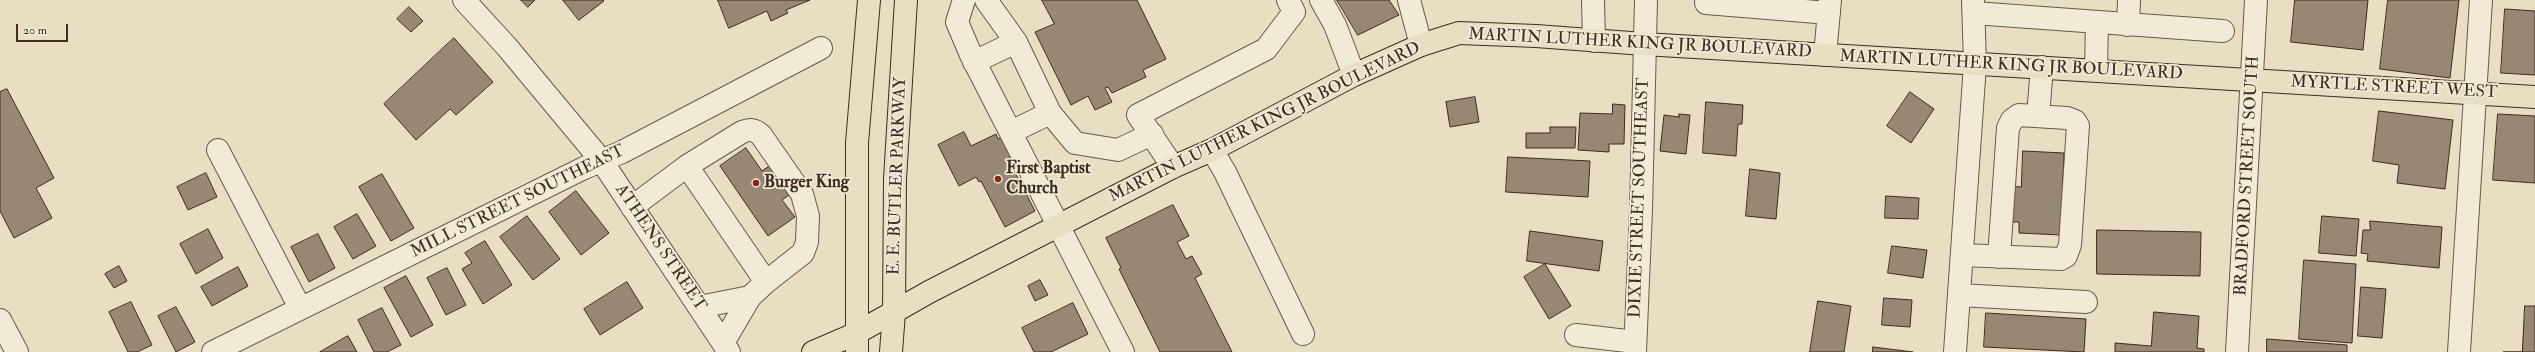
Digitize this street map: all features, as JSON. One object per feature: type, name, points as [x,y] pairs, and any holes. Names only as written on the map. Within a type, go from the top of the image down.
[{"type":"main road","points":[[856,343],[857,143],[869,0]]},
{"type":"main road","name":"E. E. BUTLER PARKWAY","points":[[891,352],[894,312],[894,179],[906,0]]},
{"type":"main road","name":"MARTIN LUTHER KING JR BOULEVARD","points":[[813,352],[856,343],[894,312],[929,292],[1173,167],[1212,150],[1354,75],[1421,45],[1459,33],[2254,80]]},
{"type":"main road","name":"MYRTLE STREET WEST","points":[[2254,80],[2535,97]]},
{"type":"street","name":"ATHENS STREET","points":[[464,0],[507,48],[601,160],[726,348]]},
{"type":"street","points":[[964,0],[957,22],[970,52],[1123,352]]},
{"type":"street","points":[[970,52],[979,0]]},
{"type":"street","points":[[986,0],[1016,42],[1050,113],[1075,143],[1118,150],[1152,134]]},
{"type":"street","points":[[1173,167],[1138,115],[1266,49],[1294,12],[1288,0]]},
{"type":"street","points":[[1321,0],[1335,25],[1354,75]]},
{"type":"street","points":[[1409,0],[1421,45]]},
{"type":"street","points":[[1593,0],[1594,41]]},
{"type":"street","name":"DIXIE STREET SOUTHEAST","points":[[1635,347],[1641,210],[1646,0]]},
{"type":"street","points":[[2128,25],[2129,0]]},
{"type":"street","name":"BRADFORD STREET SOUTH","points":[[2238,352],[2254,80],[2256,0]]},
{"type":"street","points":[[2459,352],[2480,0]]},
{"type":"street","points":[[1706,3],[1829,7],[1825,55]]},
{"type":"street","points":[[1956,352],[1975,64],[1974,7],[2018,8],[2097,23],[2223,31]]},
{"type":"street","points":[[2096,70],[2097,23]]},
{"type":"street","points":[[970,52],[1016,42]]},
{"type":"street","name":"MILL STREET SOUTHEAST","points":[[213,352],[601,160],[622,152],[821,48]]},
{"type":"street","points":[[2038,116],[2042,67]]},
{"type":"street","points":[[1011,132],[1050,113]]},
{"type":"street","points":[[1962,255],[1998,257],[2061,259],[2066,256],[2070,245],[2078,126],[2075,121],[2067,118],[2038,116],[2019,116],[2012,120],[2008,128],[1998,257]]},
{"type":"street","points":[[632,207],[687,166],[742,132],[750,129],[761,135],[802,194],[806,205],[808,236],[803,253],[766,282],[750,297],[726,348]]},
{"type":"street","points":[[218,150],[300,308]]},
{"type":"street","points":[[1212,150],[1225,172],[1303,334]]},
{"type":"street","points":[[687,166],[766,282]]},
{"type":"street","points":[[1959,295],[2086,302]]},
{"type":"street","points":[[699,307],[750,297]]},
{"type":"street","points":[[0,320],[17,352]]},
{"type":"street","points":[[1576,335],[1635,347]]},
{"type":"building","points":[[521,0],[535,0],[528,7]]},
{"type":"building","points":[[563,0],[603,0],[604,1],[579,20]]},
{"type":"building","points":[[718,0],[810,0],[786,10],[788,13],[771,21],[767,11],[729,28]]},
{"type":"building","points":[[1042,0],[1137,0],[1166,59],[1143,70],[1146,77],[1112,93],[1108,87],[1105,88],[1112,102],[1095,110],[1088,96],[1071,105],[1035,32],[1054,24]]},
{"type":"building","points":[[1337,0],[1389,0],[1399,15],[1358,35]]},
{"type":"building","points":[[2295,0],[2368,0],[2363,50],[2291,42]]},
{"type":"building","points":[[2388,0],[2459,0],[2450,78],[2380,69]]},
{"type":"building","points":[[409,7],[423,21],[411,32],[397,19]]},
{"type":"building","points":[[2505,9],[2535,11],[2535,75],[2501,73]]},
{"type":"building","points":[[454,38],[493,82],[456,115],[450,109],[416,140],[384,104]]},
{"type":"building","points":[[7,89],[54,178],[36,188],[52,218],[14,238],[0,211],[0,92]]},
{"type":"building","points":[[1910,92],[1934,109],[1911,143],[1887,126]]},
{"type":"building","points":[[1475,97],[1479,122],[1450,127],[1446,102]]},
{"type":"building","points":[[1706,102],[1743,105],[1742,124],[1738,124],[1736,156],[1703,153]]},
{"type":"building","points":[[1613,104],[1625,105],[1624,144],[1609,144],[1609,152],[1578,150],[1580,113],[1612,114]]},
{"type":"building","points":[[2379,111],[2453,120],[2445,189],[2397,183],[2399,165],[2373,161]]},
{"type":"building","points":[[1679,114],[1690,115],[1686,154],[1660,151],[1664,115],[1679,117]]},
{"type":"building","points":[[2498,114],[2535,116],[2535,183],[2493,180]]},
{"type":"building","points":[[1550,127],[1576,127],[1575,148],[1526,148],[1526,133],[1550,133]]},
{"type":"building","name":"First Baptist Church","points":[[964,132],[971,146],[996,134],[998,139],[1003,137],[1014,158],[1009,161],[1035,211],[1005,227],[981,181],[979,182],[976,177],[959,186],[938,145]]},
{"type":"building","name":"Burger King","points":[[746,148],[762,171],[769,166],[789,195],[782,200],[795,217],[768,236],[720,166]]},
{"type":"building","points":[[2023,151],[2064,153],[2061,235],[2019,233],[2019,222],[2009,222],[2010,186],[2021,187]]},
{"type":"building","points":[[1508,157],[1590,161],[1588,197],[1506,192]]},
{"type":"building","points":[[1750,169],[1780,173],[1776,219],[1746,216]]},
{"type":"building","points":[[206,173],[217,197],[188,210],[177,187]]},
{"type":"building","points":[[382,174],[414,228],[391,241],[359,187]]},
{"type":"building","points":[[576,191],[609,233],[581,255],[549,212]]},
{"type":"building","points":[[1886,196],[1919,198],[1918,219],[1885,218]]},
{"type":"building","points":[[1173,205],[1189,236],[1177,242],[1186,259],[1192,256],[1202,274],[1195,278],[1232,352],[1160,352],[1119,269],[1121,268],[1106,238]]},
{"type":"building","points":[[357,214],[376,246],[353,259],[334,227]]},
{"type":"building","points":[[527,216],[560,259],[533,280],[500,237]]},
{"type":"building","points":[[2322,216],[2359,219],[2356,256],[2319,253]]},
{"type":"building","points":[[2370,221],[2442,227],[2439,268],[2367,261],[2368,254],[2361,253],[2363,230],[2370,230]]},
{"type":"building","points":[[208,229],[223,258],[196,274],[180,244]]},
{"type":"building","points":[[2097,230],[2201,232],[2200,276],[2097,274]]},
{"type":"building","points":[[1530,231],[1603,241],[1599,271],[1527,261]]},
{"type":"building","points":[[318,234],[335,268],[309,282],[291,247]]},
{"type":"building","points":[[485,241],[512,285],[483,304],[462,269],[472,263],[465,253]]},
{"type":"building","points":[[1892,246],[1927,250],[1923,278],[1888,273]]},
{"type":"building","points":[[2304,260],[2356,264],[2352,343],[2299,339]]},
{"type":"building","points":[[1545,264],[1571,306],[1549,319],[1524,277]]},
{"type":"building","points":[[119,266],[127,281],[114,288],[105,274]]},
{"type":"building","points":[[238,267],[248,286],[212,306],[201,287]]},
{"type":"building","points":[[447,268],[466,305],[446,315],[427,278]]},
{"type":"building","points":[[406,276],[433,325],[411,337],[384,288]]},
{"type":"building","points":[[1040,280],[1048,295],[1035,301],[1028,286]]},
{"type":"building","points":[[627,282],[643,308],[600,335],[584,309]]},
{"type":"building","points":[[2361,287],[2386,289],[2382,338],[2358,336]]},
{"type":"building","points":[[1884,298],[1912,300],[1910,327],[1882,325]]},
{"type":"building","points":[[1818,301],[1851,306],[1844,352],[1810,352]]},
{"type":"building","points":[[131,302],[152,345],[137,352],[128,352],[109,312]]},
{"type":"building","points":[[1073,303],[1088,334],[1051,352],[1034,352],[1022,328]]},
{"type":"building","points":[[2525,306],[2535,306],[2535,352],[2522,352]]},
{"type":"building","points":[[176,307],[195,342],[176,352],[158,316]]},
{"type":"building","points":[[382,308],[401,345],[387,352],[374,352],[358,320]]},
{"type":"building","points":[[2154,312],[2199,316],[2197,348],[2204,349],[2204,352],[2115,352],[2115,343],[2151,346]]},
{"type":"building","points":[[1986,313],[2086,319],[2084,352],[1984,347]]},
{"type":"building","points":[[348,336],[357,352],[320,352]]},
{"type":"building","points":[[2267,339],[2347,345],[2347,352],[2267,352]]},
{"type":"building","points":[[1873,347],[1913,352],[1873,352]]},
{"type":"place","name":"First Baptist Church","points":[[998,179]]},
{"type":"place","name":"Burger King","points":[[756,183]]}]
